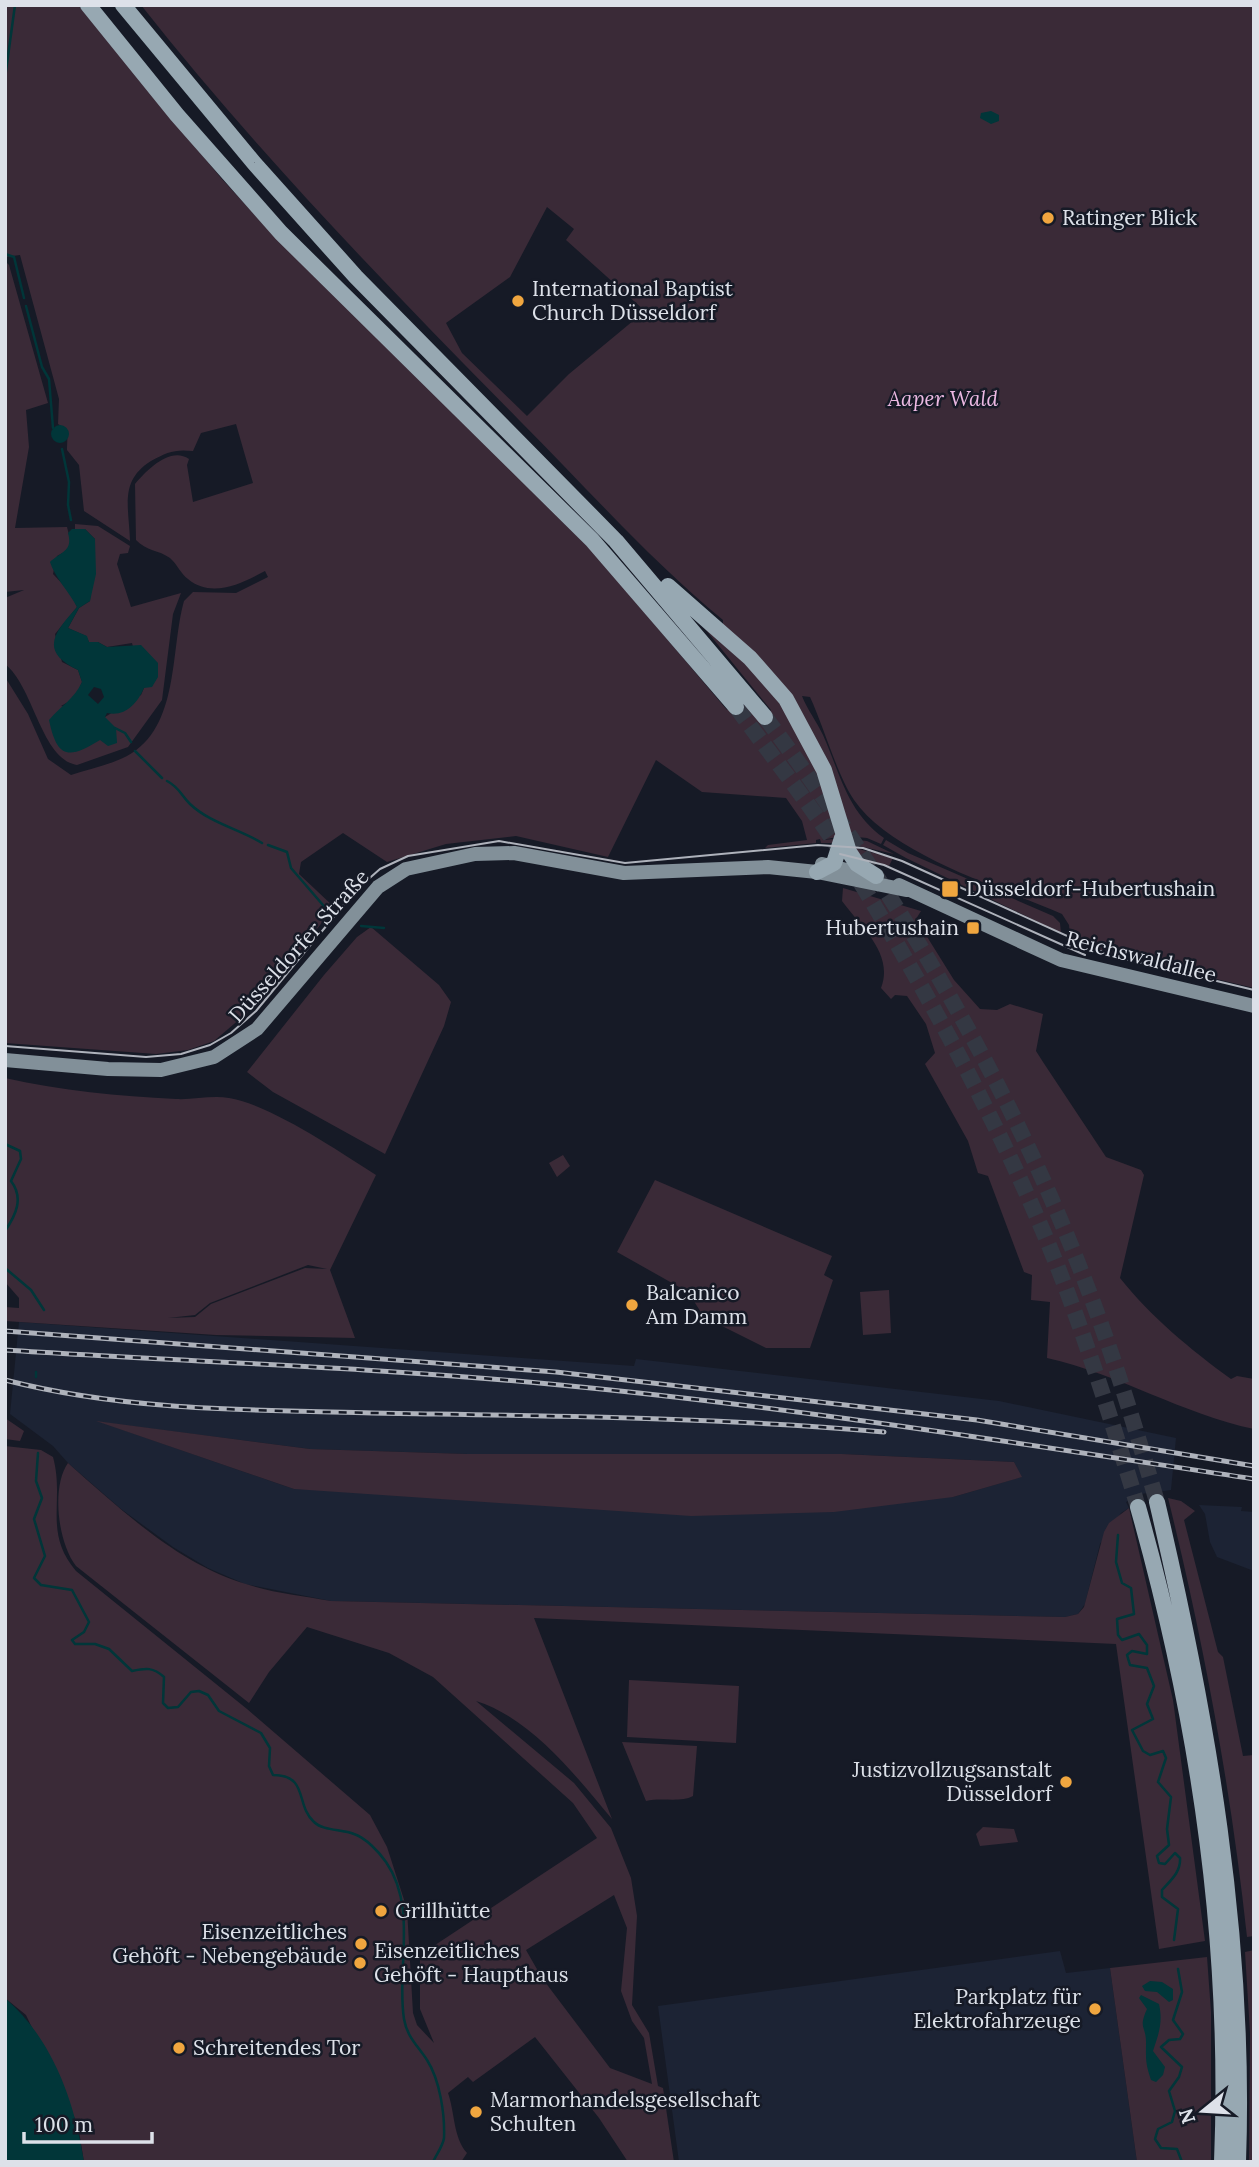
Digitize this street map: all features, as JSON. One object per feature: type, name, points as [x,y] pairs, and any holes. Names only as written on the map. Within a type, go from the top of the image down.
[{"type":"highway","points":[[88,5],[177,115],[272,223],[592,540],[736,708]]},
{"type":"highway","points":[[122,5],[254,163],[356,278],[616,541],[765,717]]},
{"type":"highway","points":[[616,541],[634,552],[680,597],[750,658],[786,699],[824,770],[842,838],[853,859],[876,876]]},
{"type":"highway","points":[[817,872],[832,865],[839,854],[842,838]]},
{"type":"highway","points":[[1157,1502],[1202,1701],[1219,1808],[1225,1946],[1240,2106],[1238,2162]]},
{"type":"highway","points":[[1138,1507],[1164,1600],[1186,1704],[1225,1946],[1222,2162]]},
{"type":"main road","name":"Düsseldorfer Straße","points":[[5,1060],[108,1069],[161,1070],[214,1057],[247,1037],[262,1023],[378,887],[415,867],[499,852],[625,873]]},
{"type":"main road","name":"Reichswaldallee","points":[[768,867],[788,861],[832,865],[876,876],[1061,961],[1254,1006]]},
{"type":"main road","name":"Reichswaldallee","points":[[625,873],[768,867],[817,872],[906,890]]},
{"type":"shaded area","points":[[991,111],[999,115],[999,121],[991,124],[980,118],[981,113]]},
{"type":"shaded area","points":[[60,425],[66,428],[69,434],[66,440],[60,443],[54,440],[51,434],[54,428]]},
{"type":"shaded area","points":[[72,529],[85,529],[95,539],[96,574],[90,601],[79,608],[68,628],[87,636],[89,642],[98,642],[107,647],[141,645],[158,663],[158,677],[152,687],[144,688],[134,704],[125,711],[107,713],[105,717],[116,728],[117,743],[108,746],[100,740],[80,751],[72,752],[65,752],[60,748],[49,720],[71,698],[82,682],[78,670],[58,656],[54,648],[57,633],[77,607],[50,562],[68,547],[68,533]],"holes":[[[94,687],[101,689],[104,697],[98,704],[88,695]]]},
{"type":"shaded area","points":[[19,1322],[634,1366],[636,1359],[999,1401],[1176,1438],[1171,1490],[1141,1494],[1126,1502],[1129,1508],[1121,1513],[1100,1544],[1085,1604],[1078,1614],[1065,1617],[331,1601],[245,1584],[208,1568],[173,1547],[121,1509],[68,1463],[53,1446],[10,1414]],"holes":[[[100,1422],[310,1449],[467,1454],[842,1454],[1014,1462],[1021,1477],[953,1497],[294,1489]]]},
{"type":"shaded area","points":[[1199,1505],[1242,1507],[1241,1511],[1254,1512],[1254,1571],[1217,1557],[1210,1542],[1205,1514]]},
{"type":"shaded area","points":[[1060,1951],[1066,1973],[1110,1968],[1137,2162],[679,2162],[658,2006]]},
{"type":"shaded area","points":[[1150,1981],[1162,1982],[1173,1989],[1173,2000],[1169,2002],[1157,1992],[1145,1991],[1142,1986]]},
{"type":"shaded area","points":[[1141,1995],[1159,2004],[1160,2027],[1153,2051],[1165,2067],[1163,2075],[1156,2082],[1151,2080],[1147,2065],[1143,2024],[1147,2009],[1139,1998]]},
{"type":"shaded area","points":[[5,1998],[36,2032],[59,2073],[74,2117],[84,2162],[5,2162]]},
{"type":"green space","points":[[5,5],[78,5],[221,178],[277,239],[596,555],[727,710],[742,700],[767,714],[771,710],[697,619],[746,656],[809,743],[837,837],[822,840],[836,839],[837,843],[821,843],[820,839],[816,840],[816,843],[765,848],[768,845],[807,840],[802,821],[786,798],[702,792],[656,760],[608,857],[516,836],[446,844],[387,862],[343,833],[301,862],[299,874],[334,907],[261,1001],[214,1041],[188,1050],[156,1054],[5,1043],[5,677],[28,714],[48,759],[71,775],[114,762],[144,743],[165,708],[184,601],[193,592],[236,593],[268,577],[265,571],[227,587],[207,588],[188,579],[170,558],[136,540],[135,484],[159,461],[174,455],[189,459],[187,465],[193,502],[253,483],[236,424],[201,433],[193,451],[167,453],[141,469],[134,477],[128,496],[130,541],[84,511],[79,465],[67,450],[66,431],[58,424],[59,399],[20,255],[5,257]]},
{"type":"green space","name":"Aaper Wald","points":[[141,5],[1254,5],[1254,988],[1111,954],[1070,937],[1069,925],[1062,914],[949,868],[894,837],[871,819],[854,800],[842,778],[810,697],[802,696],[823,735],[853,804],[871,828],[884,838],[881,844],[867,838],[847,836],[817,747],[723,626],[723,620],[644,548],[421,320],[324,218],[185,60]],"holes":[[[547,207],[574,229],[566,240],[645,311],[569,374],[527,416],[462,353],[446,323],[510,277]]]},
{"type":"green space","points":[[5,261],[9,265],[48,403],[26,410],[29,447],[15,528],[67,527],[71,543],[68,550],[57,556],[53,574],[70,592],[77,607],[55,634],[62,662],[78,670],[82,682],[75,698],[61,706],[105,717],[141,695],[144,688],[132,643],[107,647],[98,642],[89,642],[86,636],[68,628],[79,608],[90,601],[95,539],[85,529],[75,529],[75,524],[98,526],[130,546],[128,553],[120,554],[117,564],[131,607],[181,593],[173,614],[162,700],[128,747],[77,765],[65,760],[55,750],[15,675],[5,664],[5,598],[24,590],[5,592]]},
{"type":"green space","points":[[848,839],[867,841],[894,854],[850,844]]},
{"type":"green space","points":[[886,840],[908,853],[1053,916],[1060,923],[1061,933],[906,858],[883,845]]},
{"type":"green space","points":[[851,847],[893,858],[889,866],[854,856]]},
{"type":"green space","points":[[843,888],[921,911],[916,919],[954,980],[980,1009],[997,1010],[1010,1004],[1043,1014],[1036,1051],[1106,1157],[1141,1170],[1144,1175],[1120,1278],[1158,1319],[1216,1368],[1231,1379],[1237,1376],[1254,1379],[1254,1429],[1201,1414],[1100,1374],[1047,1358],[1050,1302],[1031,1300],[1032,1275],[1024,1272],[988,1176],[978,1173],[968,1141],[925,1064],[935,1053],[926,1024],[907,996],[895,995],[891,999],[881,988],[884,976],[880,953],[867,931],[842,901]]},
{"type":"green space","points":[[371,927],[439,985],[451,1002],[444,1026],[385,1154],[273,1092],[247,1072],[324,975],[357,937]]},
{"type":"green space","points":[[5,1078],[111,1094],[176,1099],[223,1097],[245,1102],[304,1130],[376,1175],[330,1270],[355,1338],[216,1335],[5,1321],[5,1307],[19,1308],[19,1298],[5,1282]],"holes":[[[308,1265],[327,1269],[305,1268],[211,1304],[195,1317],[168,1318],[195,1315],[210,1303]]]},
{"type":"green space","points":[[563,1155],[570,1166],[557,1177],[549,1163]]},
{"type":"green space","points":[[655,1180],[832,1256],[824,1275],[833,1280],[810,1348],[766,1348],[704,1317],[688,1292],[617,1252]]},
{"type":"green space","points":[[889,1290],[891,1333],[863,1335],[860,1292]]},
{"type":"green space","points":[[5,1418],[24,1431],[20,1441],[5,1439]]},
{"type":"green space","points":[[96,1421],[310,1449],[467,1454],[842,1454],[1014,1462],[1022,1477],[953,1497],[834,1512],[691,1516],[294,1489]]},
{"type":"green space","points":[[5,1446],[41,1450],[53,1457],[57,1488],[57,1529],[66,1557],[76,1571],[247,1709],[370,1815],[387,1847],[407,1909],[413,2013],[417,2025],[434,2043],[420,2009],[420,1955],[597,1838],[573,1803],[433,1677],[389,1653],[307,1627],[269,1672],[249,1703],[76,1566],[65,1544],[59,1515],[60,1486],[68,1463],[151,1533],[197,1563],[256,1587],[331,1601],[1065,1617],[1078,1614],[1084,1607],[1104,1532],[1109,1523],[1129,1508],[1173,1700],[1205,1941],[1159,1949],[1116,1644],[534,1618],[612,1819],[568,1767],[534,1734],[496,1709],[476,1701],[574,1783],[611,1828],[631,1878],[637,1916],[632,2005],[649,2033],[658,2086],[663,2088],[674,2162],[628,2162],[599,2118],[535,2037],[473,2082],[468,2077],[448,2093],[457,2132],[467,2153],[461,2162],[84,2162],[78,2125],[26,2015],[5,1998]],"holes":[[[614,1895],[627,1928],[621,1991],[632,2021],[644,2038],[652,2084],[610,2068],[542,1978],[526,1950]]]},
{"type":"green space","points":[[1168,1498],[1181,1501],[1195,1511],[1184,1520],[1218,1652],[1223,1657],[1243,1756],[1254,1755],[1254,1936],[1247,1937],[1215,1716]]},
{"type":"green space","points":[[629,1680],[739,1686],[736,1743],[627,1737]]},
{"type":"green space","points":[[622,1742],[697,1746],[693,1796],[646,1801]]},
{"type":"green space","points":[[947,1770],[951,1773],[989,1775],[989,1779],[951,1778],[946,1781],[943,1773]]},
{"type":"green space","points":[[983,1827],[1014,1829],[1018,1842],[980,1846],[976,1834]]},
{"type":"green space","points":[[1254,1950],[1254,2162],[1249,2162],[1250,2033],[1245,1952]]},
{"type":"green space","points":[[1207,1957],[1211,2012],[1211,2162],[1137,2162],[1110,1968]]},
{"type":"waterway","points":[[5,78],[15,5]]},
{"type":"waterway","points":[[5,254],[14,257],[24,298]]},
{"type":"waterway","points":[[26,306],[42,367],[49,379],[53,428]]},
{"type":"waterway","points":[[62,449],[69,482],[68,505],[71,520]]},
{"type":"waterway","points":[[115,728],[125,733],[131,742]]},
{"type":"waterway","points":[[135,751],[162,778]]},
{"type":"waterway","points":[[167,781],[198,811],[262,843]]},
{"type":"waterway","points":[[268,845],[287,852],[291,868],[329,912]]},
{"type":"waterway","points":[[361,926],[384,928]]},
{"type":"waterway","points":[[5,1144],[20,1151],[21,1159],[11,1181],[17,1194],[17,1206],[5,1231]]},
{"type":"waterway","points":[[5,1268],[31,1290],[44,1310]]},
{"type":"waterway","points":[[36,1372],[36,1377]]},
{"type":"waterway","points":[[38,1453],[36,1481],[42,1498],[34,1519],[45,1556],[34,1578],[41,1585],[72,1590],[89,1622],[84,1632],[72,1640],[75,1644],[95,1644],[109,1649],[132,1671],[156,1671],[164,1677],[163,1703],[168,1708],[178,1707],[191,1692],[199,1691],[208,1695],[219,1711],[261,1733],[270,1748],[269,1766],[273,1775],[284,1776],[297,1785],[308,1815],[314,1822],[322,1827],[359,1836],[386,1862],[396,1880],[404,1919],[402,2000],[405,2025],[432,2068],[444,2119],[444,2138],[433,2162]]},
{"type":"waterway","points":[[1118,1535],[1116,1562],[1122,1583],[1131,1588],[1134,1614],[1117,1619],[1118,1635],[1122,1640],[1139,1634],[1147,1645],[1147,1654],[1132,1651],[1127,1655],[1130,1665],[1147,1668],[1154,1686],[1147,1704],[1153,1719],[1132,1730],[1143,1751],[1150,1755],[1163,1751],[1166,1758],[1158,1782],[1171,1797],[1167,1829],[1169,1845],[1157,1856],[1159,1863],[1165,1864],[1175,1853],[1180,1858],[1177,1872],[1162,1890],[1162,1897],[1178,1909],[1174,1940]]},
{"type":"waterway","points":[[1178,1969],[1182,1992],[1173,2020],[1183,2034],[1180,2039],[1169,2040],[1161,2047],[1182,2067],[1179,2077],[1169,2091],[1175,2111],[1172,2122],[1158,2129],[1155,2139],[1161,2148],[1177,2149],[1182,2162]]},
{"type":"tunnel","points":[[736,707],[815,814],[859,880],[976,1088],[1037,1217],[1066,1288],[1138,1507]]},
{"type":"tunnel","points":[[765,717],[813,782],[902,916],[983,1056],[1019,1128],[1053,1201],[1094,1304],[1123,1388],[1157,1502]]},
{"type":"tram line","points":[[5,1046],[146,1057],[181,1054],[210,1045],[231,1033],[256,1011],[356,890],[380,869],[408,856],[499,841],[625,863],[818,845],[863,848],[902,861],[1109,955],[1254,990]]},
{"type":"tram line","points":[[840,854],[884,865],[1085,955]]},
{"type":"railway","points":[[5,1331],[556,1372],[977,1420],[1254,1466]]},
{"type":"railway","points":[[5,1350],[421,1374],[560,1385],[907,1427],[1254,1479]]},
{"type":"railway","points":[[5,1380],[96,1398],[188,1407],[692,1420],[884,1432]]},
{"type":"place","name":"Ratinger Blick","points":[[1048,218]]},
{"type":"place","name":"International Baptist Church Düsseldorf","points":[[518,301]]},
{"type":"place","name":"Düsseldorf-Hubertushain","points":[[950,889]]},
{"type":"place","name":"Hubertushain","points":[[973,928]]},
{"type":"place","name":"Balcanico Am Damm","points":[[632,1305]]},
{"type":"place","name":"Justizvollzugsanstalt Düsseldorf","points":[[1066,1782]]},
{"type":"place","name":"Grillhütte","points":[[381,1911]]},
{"type":"place","name":"Eisenzeitliches Gehöft - Nebengebäude","points":[[361,1944]]},
{"type":"place","name":"Eisenzeitliches Gehöft - Haupthaus","points":[[360,1963]]},
{"type":"place","name":"Parkplatz für Elektrofahrzeuge","points":[[1095,2009]]},
{"type":"place","name":"Schreitendes Tor","points":[[179,2048]]},
{"type":"place","name":"Marmorhandelsgesellschaft Schulten","points":[[476,2112]]}]
